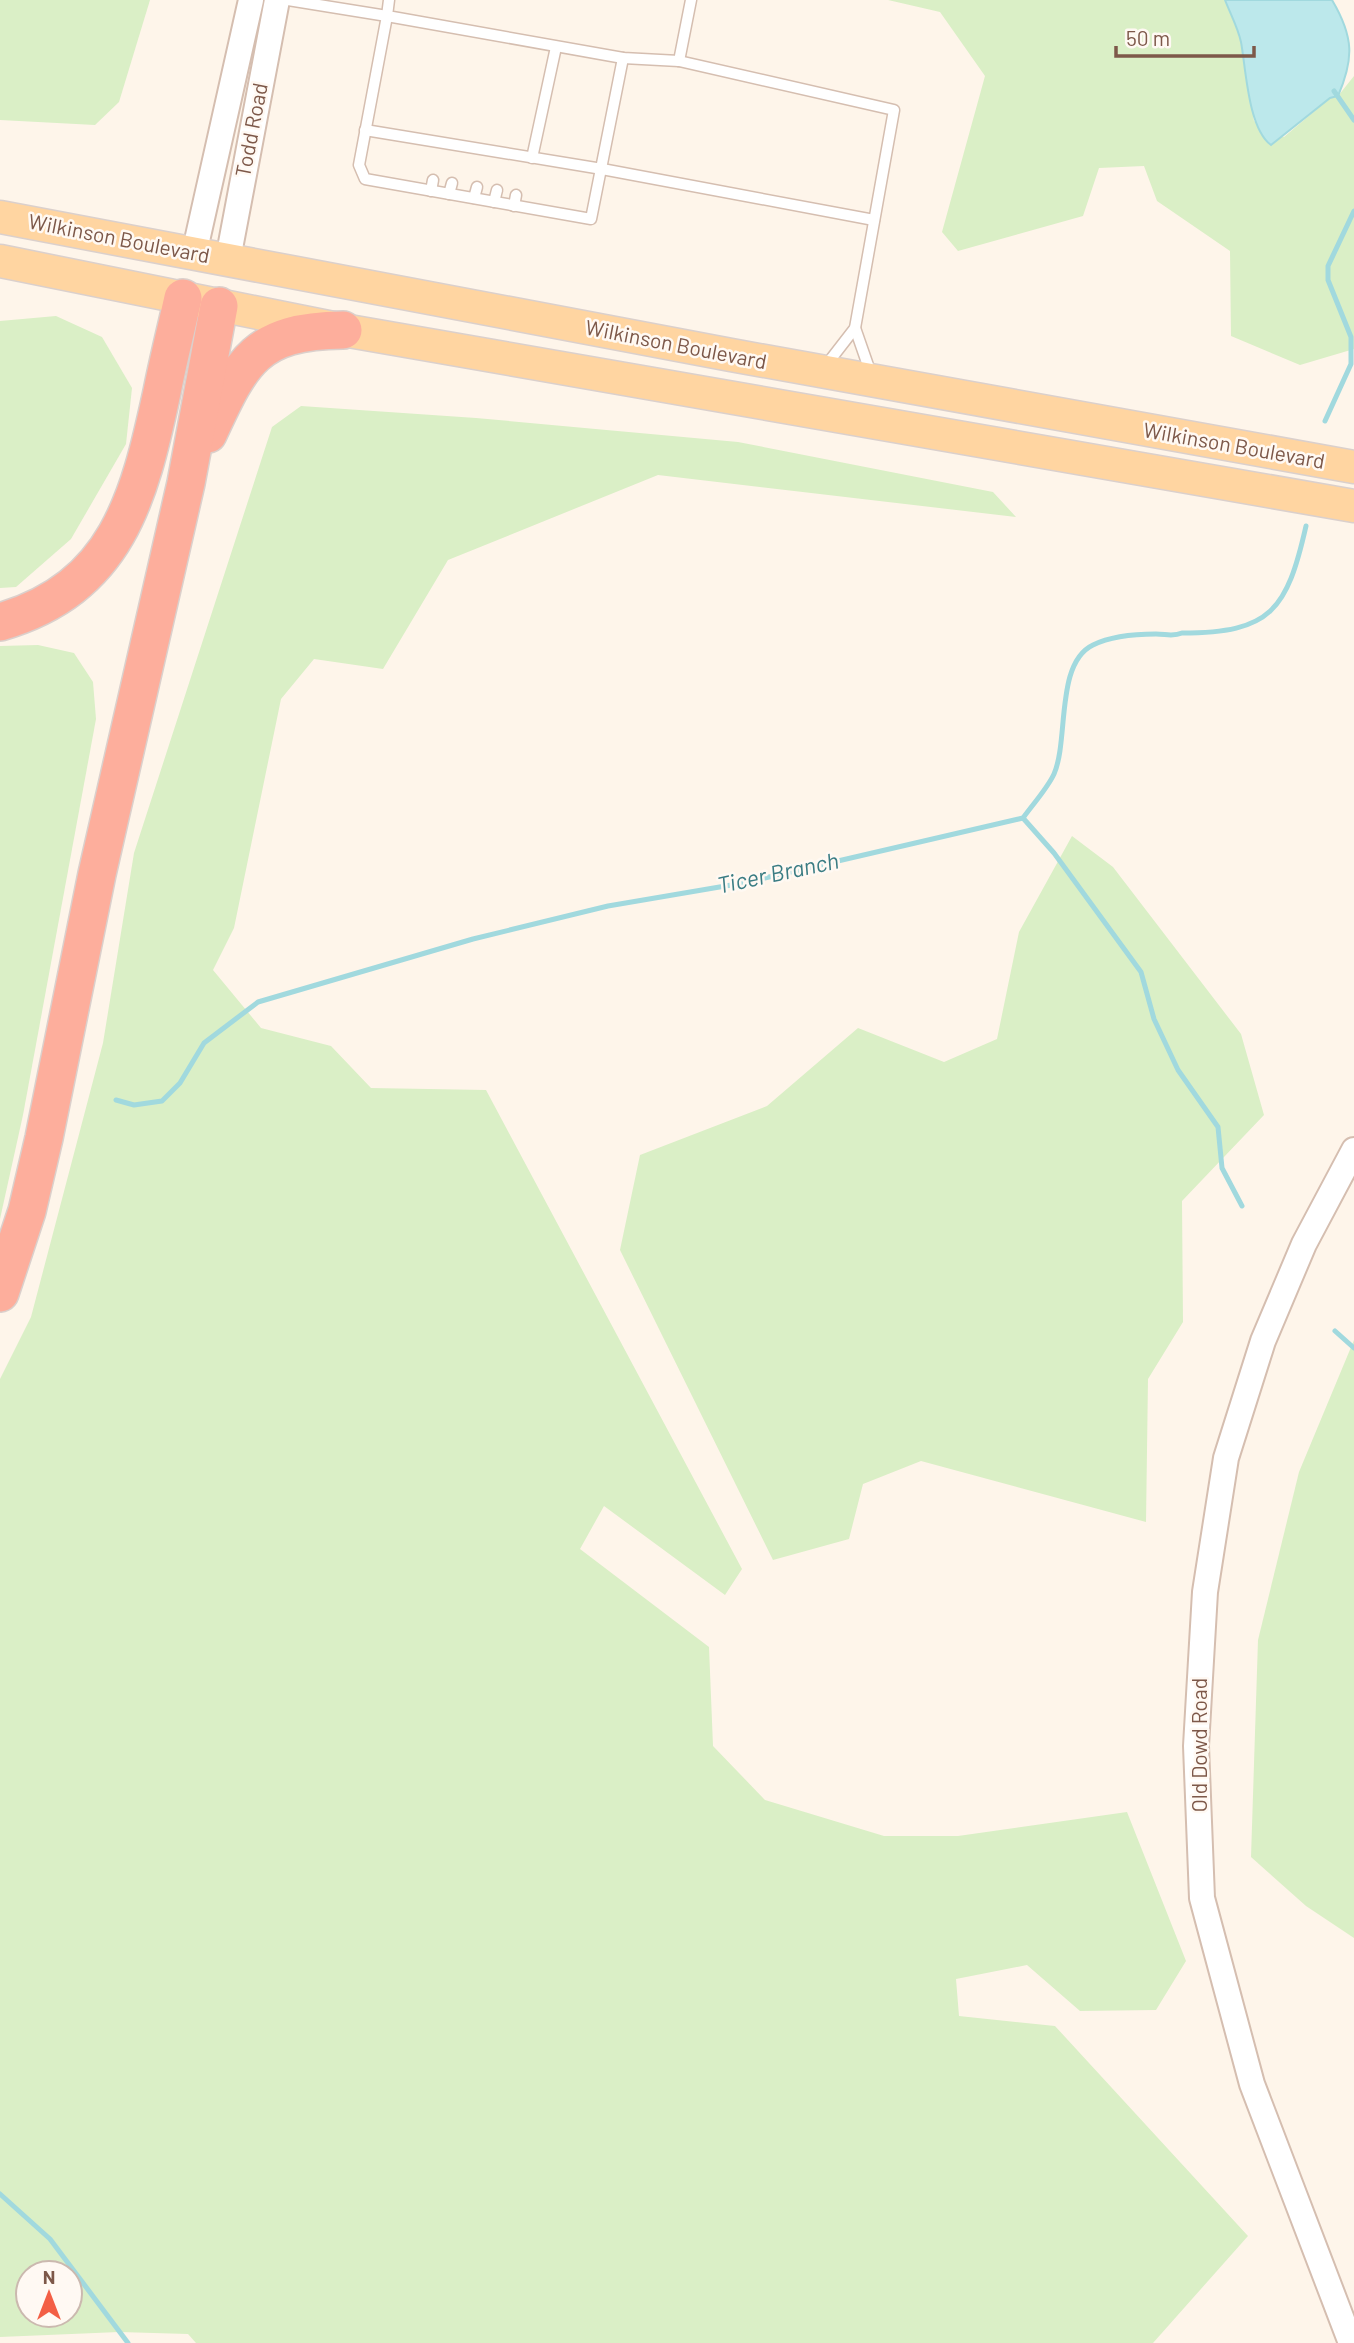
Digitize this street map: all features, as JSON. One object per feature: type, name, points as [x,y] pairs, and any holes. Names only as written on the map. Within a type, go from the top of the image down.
[{"type":"highway","points":[[0,622],[50,603],[82,581],[107,552],[125,521],[151,446],[183,298]]},
{"type":"highway","points":[[0,1293],[27,1211],[44,1138],[97,874],[186,483],[219,306]]},
{"type":"highway","points":[[186,483],[225,397],[261,349],[281,336],[343,330]]},
{"type":"main road","name":"Wilkinson Boulevard","points":[[0,217],[821,372],[1354,467]]},
{"type":"main road","points":[[183,298],[194,254]]},
{"type":"main road","points":[[219,306],[228,259]]},
{"type":"main road","name":"Wilkinson Boulevard","points":[[0,261],[343,330],[1354,506]]},
{"type":"street","name":"Todd Road","points":[[194,254],[251,0]]},
{"type":"street","name":"Todd Road","points":[[228,259],[277,0]]},
{"type":"street","name":"Old Dowd Road","points":[[1352,2343],[1252,2084],[1202,1898],[1196,1746],[1205,1592],[1226,1458],[1263,1341],[1304,1244],[1354,1150]]},
{"type":"lane","points":[[288,0],[622,58],[679,61],[894,110],[855,328],[821,372]]},
{"type":"lane","points":[[389,0],[359,165],[365,179],[389,178],[432,185],[494,202],[515,200],[559,208],[591,219],[622,58]]},
{"type":"lane","points":[[679,61],[691,0]]},
{"type":"lane","points":[[527,160],[556,47]]},
{"type":"lane","points":[[365,130],[397,140],[503,158],[545,160],[565,169],[602,169],[874,220]]},
{"type":"lane","points":[[543,171],[545,160]]},
{"type":"lane","points":[[474,198],[477,187]]},
{"type":"lane","points":[[494,202],[497,190]]},
{"type":"lane","points":[[855,328],[873,381]]},
{"type":"green space","points":[[0,0],[150,0],[119,102],[95,125],[0,120]]},
{"type":"green space","points":[[888,0],[1225,0],[1241,40],[1254,121],[1284,137],[1330,98],[1338,96],[1354,76],[1354,349],[1300,365],[1231,336],[1230,251],[1157,201],[1144,166],[1099,168],[1083,216],[958,251],[942,232],[985,76],[940,12]]},
{"type":"green space","points":[[56,316],[102,337],[132,388],[126,444],[71,539],[16,587],[0,588],[0,321]]},
{"type":"green space","points":[[301,406],[476,418],[738,442],[993,492],[1016,517],[658,475],[448,560],[383,669],[314,659],[281,699],[234,928],[213,970],[261,1028],[331,1046],[371,1088],[486,1090],[742,1569],[725,1595],[604,1506],[580,1549],[709,1647],[713,1746],[765,1800],[884,1836],[958,1836],[1127,1812],[1186,1961],[1156,2010],[1080,2011],[1027,1965],[956,1979],[959,2016],[1055,2026],[1248,2236],[1153,2343],[196,2343],[188,2334],[119,2332],[0,2337],[0,1379],[31,1317],[103,1043],[134,853],[272,427]]},
{"type":"green space","points":[[38,645],[74,653],[93,682],[96,719],[23,1115],[0,1219],[0,646]]},
{"type":"green space","points":[[1072,836],[1113,867],[1241,1034],[1264,1115],[1182,1201],[1183,1322],[1148,1379],[1146,1522],[921,1461],[863,1484],[849,1539],[773,1560],[620,1250],[640,1155],[767,1106],[858,1028],[944,1062],[997,1039],[1019,932]]},
{"type":"green space","points":[[1354,1340],[1354,1938],[1306,1906],[1251,1857],[1258,1640],[1299,1472]]},
{"type":"water","points":[[1225,0],[1332,0],[1348,37],[1347,71],[1338,96],[1330,98],[1271,145],[1257,126],[1241,42]]},
{"type":"waterway","points":[[1334,91],[1354,120]]},
{"type":"waterway","name":"Ticer Branch","points":[[1325,421],[1351,364],[1351,337],[1328,280],[1328,266],[1354,211]]},
{"type":"waterway","name":"Ticer Branch","points":[[116,1100],[134,1105],[162,1101],[180,1083],[204,1043],[258,1002],[473,939],[608,906],[743,883],[1023,818],[1054,774],[1068,685],[1081,654],[1093,645],[1116,638],[1140,634],[1212,632],[1255,621],[1270,611],[1282,597],[1299,555],[1306,526]]},
{"type":"waterway","points":[[1023,818],[1054,853],[1141,972],[1154,1019],[1178,1070],[1218,1127],[1222,1168],[1242,1206]]},
{"type":"waterway","points":[[1335,1331],[1354,1348]]},
{"type":"waterway","points":[[0,2194],[50,2239],[128,2343]]}]
